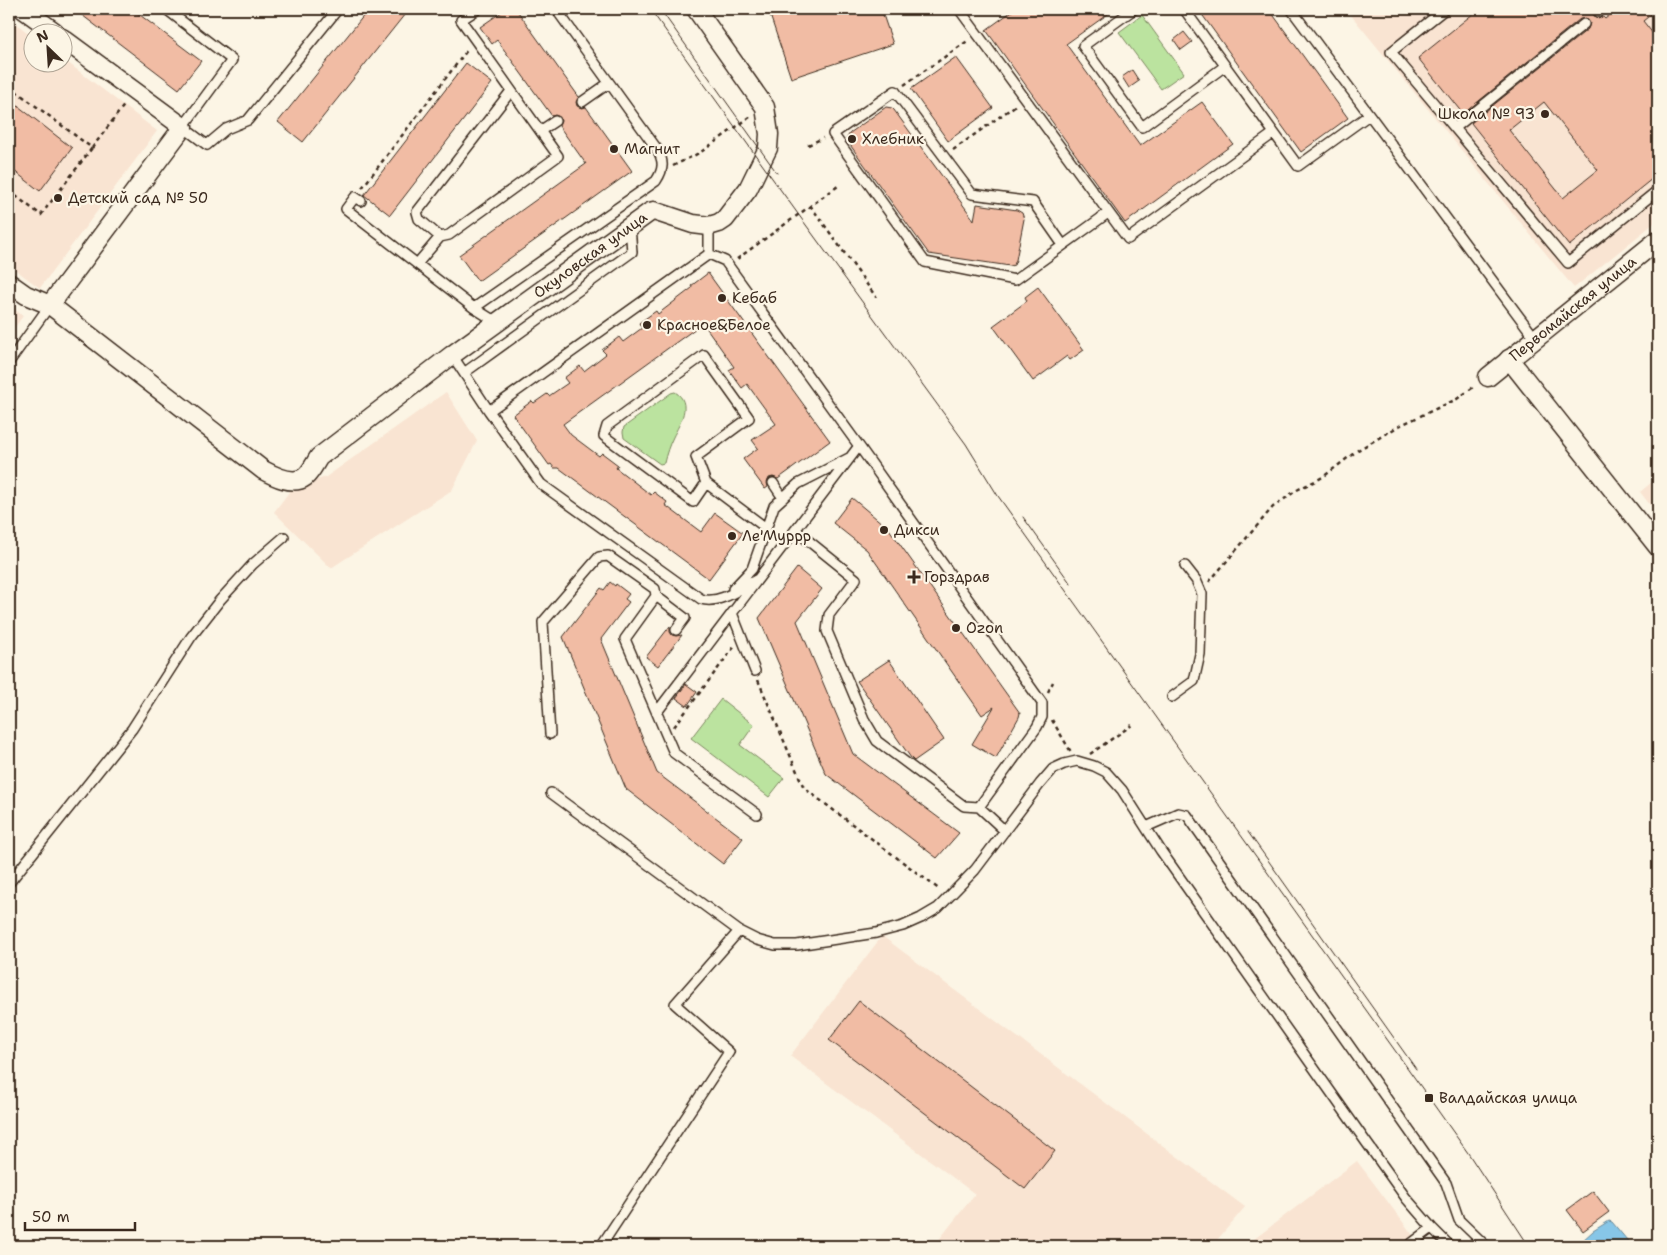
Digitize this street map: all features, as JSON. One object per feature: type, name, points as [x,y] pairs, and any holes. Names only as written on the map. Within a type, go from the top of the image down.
[{"type":"street","points":[[23,9],[41,22]]},
{"type":"street","points":[[696,9],[764,107],[769,134],[768,148],[748,189],[725,219],[709,226]]},
{"type":"street","points":[[9,283],[26,296],[50,305],[183,127],[72,45]]},
{"type":"street","name":"Окуловская улица","points":[[50,305],[263,470],[274,476],[299,480],[306,476],[319,457],[452,355],[650,212],[654,211],[693,224],[709,226]]},
{"type":"street","name":"Первомайская улица","points":[[1488,377],[1658,240]]},
{"type":"street","points":[[1509,359],[1658,547]]},
{"type":"lane","points":[[166,9],[232,60],[183,127],[207,145],[226,129],[248,120],[338,9]]},
{"type":"lane","points":[[417,264],[440,237],[449,235],[558,156],[461,20],[478,9]]},
{"type":"lane","points":[[474,308],[656,180],[663,171],[662,158],[657,149],[556,9]]},
{"type":"lane","points":[[959,9],[1128,239],[1274,133]]},
{"type":"lane","points":[[1134,9],[1083,46],[1142,127],[1225,66]]},
{"type":"lane","points":[[1184,9],[1298,166],[1369,114]]},
{"type":"lane","points":[[1291,9],[1536,338]]},
{"type":"lane","points":[[1445,9],[1391,52],[1568,264],[1658,190]]},
{"type":"lane","points":[[1455,128],[1584,24]]},
{"type":"lane","points":[[582,102],[609,83]]},
{"type":"lane","points":[[440,237],[419,220],[418,212],[511,90]]},
{"type":"lane","points":[[1063,245],[1033,202],[972,194],[895,91],[833,134],[925,262],[1015,280],[1108,213]]},
{"type":"lane","points":[[540,131],[555,121]]},
{"type":"lane","points":[[358,199],[346,208],[474,308],[498,323]]},
{"type":"lane","points":[[464,373],[632,252],[630,226]]},
{"type":"lane","points":[[709,226],[709,254]]},
{"type":"lane","points":[[709,254],[728,265],[1042,703],[1042,717],[1037,727],[979,807]]},
{"type":"lane","points":[[489,411],[709,254]]},
{"type":"lane","points":[[9,362],[50,305]]},
{"type":"lane","points":[[452,355],[541,484],[702,599],[708,601],[718,599],[758,579]]},
{"type":"lane","points":[[706,484],[693,502],[604,436],[607,426],[704,355],[749,418],[696,456],[706,484],[766,528]]},
{"type":"lane","points":[[657,712],[859,446]]},
{"type":"lane","points":[[728,595],[752,569],[774,506],[798,484],[850,457]]},
{"type":"lane","points":[[772,483],[783,498]]},
{"type":"lane","points":[[795,530],[856,579],[829,615],[827,631],[864,719],[877,741],[964,806],[979,807],[1005,830]]},
{"type":"lane","points":[[9,883],[132,729],[191,637],[214,607],[253,564],[284,537]]},
{"type":"lane","points":[[550,734],[543,622],[599,557],[608,556],[655,589],[656,596],[625,639],[674,753],[757,814]]},
{"type":"lane","points":[[1172,697],[1194,681],[1200,654],[1202,594],[1196,580],[1185,566]]},
{"type":"lane","points":[[656,596],[685,618],[676,630]]},
{"type":"lane","points":[[732,613],[755,671]]},
{"type":"lane","points":[[551,793],[739,931],[757,940],[775,945],[797,944],[876,933],[903,926],[921,918],[938,908],[975,870],[1053,769],[1077,761],[1106,772],[1122,790],[1162,851],[1406,1198],[1450,1246]]},
{"type":"lane","points":[[1146,826],[1178,813],[1187,815],[1446,1183],[1459,1220],[1486,1246]]},
{"type":"lane","points":[[601,1246],[729,1052],[674,1004],[739,931]]},
{"type":"lane","points":[[1412,1243],[1432,1228]]},
{"type":"path","points":[[895,91],[979,34]]},
{"type":"path","points":[[358,199],[475,40]]},
{"type":"path","points":[[9,86],[92,148]]},
{"type":"path","points":[[944,157],[1025,98]]},
{"type":"path","points":[[9,191],[41,215],[124,106]]},
{"type":"path","points":[[663,171],[701,152],[749,118]]},
{"type":"path","points":[[808,145],[833,134]]},
{"type":"path","points":[[728,265],[838,186]]},
{"type":"path","points":[[810,205],[876,297]]},
{"type":"path","points":[[1202,594],[1209,581],[1273,507],[1297,490],[1322,477],[1358,450],[1401,425],[1456,399],[1488,377]]},
{"type":"path","points":[[667,736],[742,638]]},
{"type":"path","points":[[755,671],[804,788],[949,897]]},
{"type":"path","points":[[1053,682],[1042,703],[1077,761],[1100,748],[1132,725]]},
{"type":"shaded area","name":"Школа № 93","points":[[1346,9],[1658,9],[1658,220],[1574,288]]},
{"type":"shaded area","name":"Детский сад № 50","points":[[9,18],[22,28],[22,72],[72,72],[72,66],[157,131],[40,288],[9,265]]},
{"type":"shaded area","points":[[9,305],[23,316],[9,335]]},
{"type":"shaded area","points":[[446,392],[477,441],[452,490],[331,568],[274,512],[292,488],[326,477]]},
{"type":"shaded area","points":[[1658,477],[1658,515],[1640,492]]},
{"type":"shaded area","points":[[882,936],[1245,1207],[1212,1246],[934,1246],[975,1194],[790,1056]]},
{"type":"shaded area","points":[[1357,1161],[1421,1246],[1245,1246]]},
{"type":"green space","points":[[1142,15],[1184,73],[1161,89],[1119,32]]},
{"type":"green space","points":[[675,392],[683,402],[683,413],[664,463],[660,464],[624,438],[624,427]]},
{"type":"green space","points":[[721,699],[754,725],[740,745],[784,778],[769,797],[691,738]]},
{"type":"water","points":[[1609,1221],[1612,1222],[1632,1246],[1584,1246],[1582,1241]]},
{"type":"building","points":[[74,9],[132,9],[201,61],[179,89]]},
{"type":"building","points":[[369,9],[409,9],[303,142],[278,122]]},
{"type":"building","points":[[506,9],[516,9],[579,97],[576,102],[577,106],[586,107],[632,171],[478,281],[459,255],[586,164],[559,126],[560,117],[552,116],[497,40],[492,44],[480,27]]},
{"type":"building","points":[[768,9],[881,9],[893,44],[791,78]]},
{"type":"building","points":[[1015,9],[1115,9],[1066,44],[1140,146],[1202,102],[1233,144],[1125,223],[986,30]]},
{"type":"building","points":[[1198,9],[1269,9],[1348,118],[1301,152]]},
{"type":"building","name":"Школа № 93","points":[[1479,9],[1594,9],[1594,16],[1605,19],[1617,9],[1658,9],[1643,21],[1658,40],[1658,174],[1569,246],[1471,123],[1588,29],[1590,23],[1586,18],[1580,19],[1463,114],[1418,58]],"holes":[[[1544,102],[1598,170],[1563,198],[1509,130]]]},
{"type":"building","points":[[1184,32],[1192,42],[1181,50],[1174,40]]},
{"type":"building","points":[[956,57],[993,108],[948,141],[911,89]]},
{"type":"building","points":[[466,63],[492,83],[390,215],[364,195]]},
{"type":"building","points":[[1132,70],[1139,81],[1129,88],[1122,77]]},
{"type":"building","points":[[9,99],[72,148],[40,191],[9,167]]},
{"type":"building","points":[[886,107],[894,110],[974,220],[977,204],[1017,210],[1022,213],[1024,219],[1014,265],[1010,266],[929,254],[848,142],[847,138],[850,133]]},
{"type":"building","points":[[708,273],[830,441],[778,479],[769,478],[768,487],[765,489],[743,459],[758,448],[752,440],[776,424],[747,384],[742,388],[729,370],[734,367],[703,323],[563,424],[571,435],[599,456],[602,453],[618,465],[616,468],[651,495],[654,492],[667,502],[665,505],[701,532],[715,513],[743,533],[709,579],[559,468],[554,468],[551,464],[549,465],[513,415],[532,401],[534,403],[547,394],[549,396],[568,383],[564,378],[580,366],[584,371],[606,354],[602,350],[619,337],[623,342],[642,328],[639,323],[656,311],[658,314]]},
{"type":"building","points":[[1038,287],[1084,350],[1070,360],[1067,356],[1033,381],[993,326],[1027,301],[1025,297]]},
{"type":"building","points":[[852,498],[889,529],[1020,713],[996,758],[972,744],[994,707],[982,715],[867,550],[833,523]]},
{"type":"building","points":[[797,568],[822,589],[797,621],[853,754],[959,833],[937,858],[826,774],[759,618]]},
{"type":"building","points":[[610,582],[615,586],[616,584],[629,594],[625,599],[629,602],[601,639],[657,773],[743,838],[723,864],[626,789],[563,637],[601,588],[604,590]]},
{"type":"building","points":[[670,626],[672,635],[682,635],[658,666],[646,657]]},
{"type":"building","points":[[889,660],[944,740],[914,761],[857,681]]},
{"type":"building","points":[[686,684],[697,692],[687,706],[676,698]]},
{"type":"building","points":[[859,1001],[1055,1151],[1025,1189],[829,1040]]},
{"type":"building","points":[[1593,1191],[1609,1212],[1583,1231],[1567,1210]]},
{"type":"tram line","points":[[650,9],[966,444],[998,496],[1468,1153],[1529,1246]]},
{"type":"tram line","points":[[660,9],[777,173]]},
{"type":"tram line","points":[[1023,517],[1071,584]]},
{"type":"tram line","points":[[1248,832],[1416,1069]]},
{"type":"place","name":"Школа № 93","points":[[1545,114]]},
{"type":"place","name":"Хлебник","points":[[852,139]]},
{"type":"place","name":"Магнит","points":[[614,149]]},
{"type":"place","name":"Детский сад № 50","points":[[58,198]]},
{"type":"place","name":"Кебаб","points":[[722,298]]},
{"type":"place","name":"Красное&Белое","points":[[647,325]]},
{"type":"place","name":"Дикси","points":[[884,530]]},
{"type":"place","name":"Ле'Муррр","points":[[732,536]]},
{"type":"place","name":"Горздрав","points":[[914,577]]},
{"type":"place","name":"Ozon","points":[[956,628]]},
{"type":"place","name":"Валдайская улица","points":[[1429,1098]]}]
